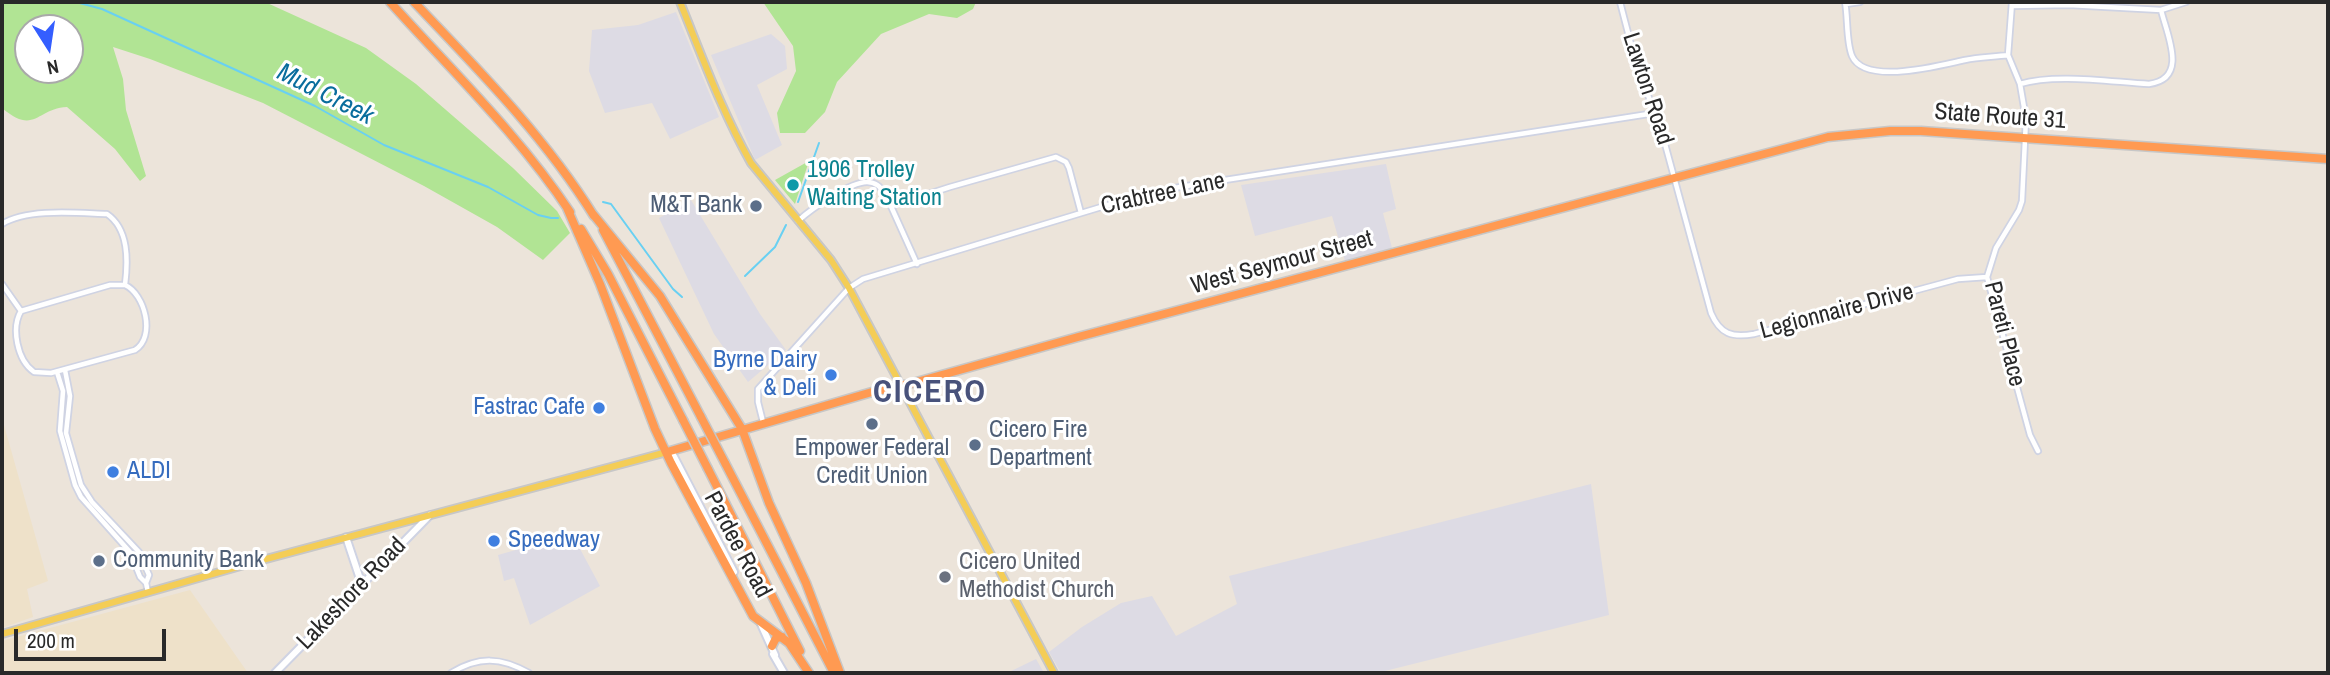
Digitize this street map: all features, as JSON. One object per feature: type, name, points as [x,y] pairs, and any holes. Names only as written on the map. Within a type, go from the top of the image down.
[{"type":"highway","points":[[390,2],[487,106],[540,169],[567,208],[608,274],[810,673]]},
{"type":"highway","points":[[414,2],[529,127],[592,213],[616,252],[834,673]]},
{"type":"highway","name":"State Route 31","points":[[1674,177],[1818,139],[1855,134],[1922,131],[2328,159]]},
{"type":"highway","name":"West Seymour Street","points":[[669,451],[763,422],[1674,177]]},
{"type":"highway","points":[[567,208],[605,295],[655,429],[669,451]]},
{"type":"highway","points":[[592,213],[660,296],[742,429],[768,503],[806,583],[840,673]]},
{"type":"highway","name":"Pardee Road","points":[[669,451],[752,616]]},
{"type":"highway","points":[[752,616],[782,637],[810,673]]},
{"type":"highway","points":[[774,651],[776,638],[782,637]]},
{"type":"main road","points":[[680,2],[751,163],[831,260],[849,288],[1054,673]]},
{"type":"main road","points":[[2,634],[346,537],[669,451]]},
{"type":"street","name":"Lawton Road","points":[[1620,2],[1633,52],[1674,177]]},
{"type":"street","points":[[1860,2],[1846,3],[1852,55],[1858,64],[1873,70],[1931,69],[1965,60],[2008,55],[2012,4],[2122,5],[2161,10],[2186,2]]},
{"type":"street","points":[[2020,83],[2035,79],[2052,79],[2160,83],[2168,76],[2173,65],[2161,10]]},
{"type":"street","name":"Pareti Place","points":[[2008,55],[2020,83],[2026,119],[2022,201],[2020,210],[1996,248],[1987,277],[2030,435],[2038,451]]},
{"type":"street","name":"Crabtree Lane","points":[[763,422],[758,389],[849,288],[863,279],[1132,198],[1180,187],[1655,113]]},
{"type":"street","points":[[891,206],[1056,157],[1066,162],[1069,168],[1081,213]]},
{"type":"street","name":"Legionnaire Drive","points":[[1674,177],[1711,313],[1720,329],[1735,336],[1754,334],[1958,279],[1987,277]]},
{"type":"street","points":[[798,221],[815,207],[849,188],[865,182],[880,186],[917,264]]},
{"type":"street","points":[[2,224],[13,218],[39,214],[107,214],[119,226],[126,250],[128,260],[125,285]]},
{"type":"street","points":[[2,284],[21,311]]},
{"type":"street","points":[[110,285],[125,285],[131,287],[137,295],[145,320],[146,334],[141,347],[57,372],[40,374],[24,362],[15,329],[21,311],[110,285]]},
{"type":"street","points":[[65,370],[70,396],[66,433],[81,485],[92,502],[139,552],[149,575],[146,583],[148,592]]},
{"type":"street","points":[[57,372],[63,391],[60,432],[75,485],[81,497],[130,552],[140,578],[146,583]]},
{"type":"street","name":"Pardee Road","points":[[669,451],[760,622],[784,673]]},
{"type":"street","name":"Lakeshore Road","points":[[275,673],[430,515]]},
{"type":"street","points":[[346,537],[362,584]]},
{"type":"street","name":"Pardee Road","points":[[752,616],[774,651]]},
{"type":"street","points":[[451,673],[465,665],[483,660],[512,664],[529,673]]},
{"type":"shaded area","points":[[676,12],[719,117],[670,139],[652,103],[605,113],[589,71],[592,30],[638,25]]},
{"type":"shaded area","points":[[771,34],[785,46],[787,69],[757,85],[782,145],[755,160],[711,55]]},
{"type":"shaded area","points":[[1386,164],[1396,209],[1383,213],[1392,248],[1345,261],[1332,216],[1255,236],[1241,185]]},
{"type":"shaded area","points":[[691,200],[760,314],[786,350],[748,382],[714,334],[659,218]]},
{"type":"shaded area","points":[[2,418],[48,581],[27,589],[33,617],[2,628]]},
{"type":"shaded area","points":[[1591,484],[1609,615],[1377,673],[1061,673],[1049,652],[1082,627],[1121,603],[1152,596],[1176,636],[1237,604],[1229,576]]},
{"type":"shaded area","points":[[572,534],[600,586],[530,625],[514,578],[504,581],[498,555]]},
{"type":"shaded area","points":[[190,590],[248,673],[2,673],[2,641]]},
{"type":"shaded area","points":[[1036,659],[1044,673],[1007,673]]},
{"type":"green space","points":[[2,2],[265,2],[366,48],[416,84],[513,168],[557,211],[570,233],[543,260],[497,227],[424,186],[263,103],[113,47],[123,79],[126,110],[146,176],[140,181],[115,149],[67,107],[57,108],[29,120],[13,116],[2,108]]},
{"type":"green space","points":[[763,2],[976,2],[973,9],[957,18],[929,14],[881,34],[837,82],[825,112],[805,133],[780,133],[777,113],[796,71],[793,46]]},
{"type":"green space","points":[[809,161],[795,204],[775,180]]},
{"type":"waterway","name":"Mud Creek","points":[[76,2],[102,9],[315,106],[384,145],[488,187],[538,215],[558,218]]},
{"type":"waterway","name":"Mud Creek","points":[[798,202],[819,143]]},
{"type":"waterway","name":"Mud Creek","points":[[603,202],[611,204],[673,289],[682,297]]},
{"type":"waterway","name":"Mud Creek","points":[[745,276],[775,247],[786,225]]},
{"type":"place","name":"1906 Trolley Waiting Station","points":[[793,185]]},
{"type":"place","name":"M&T Bank","points":[[756,206]]},
{"type":"place","name":"Byrne Dairy & Deli","points":[[831,375]]},
{"type":"place","name":"Fastrac Cafe","points":[[599,408]]},
{"type":"place","name":"Empower Federal Credit Union","points":[[872,424]]},
{"type":"place","name":"Cicero Fire Department","points":[[975,445]]},
{"type":"place","name":"ALDI","points":[[113,472]]},
{"type":"place","name":"Speedway","points":[[494,541]]},
{"type":"place","name":"Community Bank","points":[[99,561]]},
{"type":"place","name":"Cicero United Methodist Church","points":[[945,577]]},
{"type":"district","name":"CICERO","points":[[930,393]]}]
